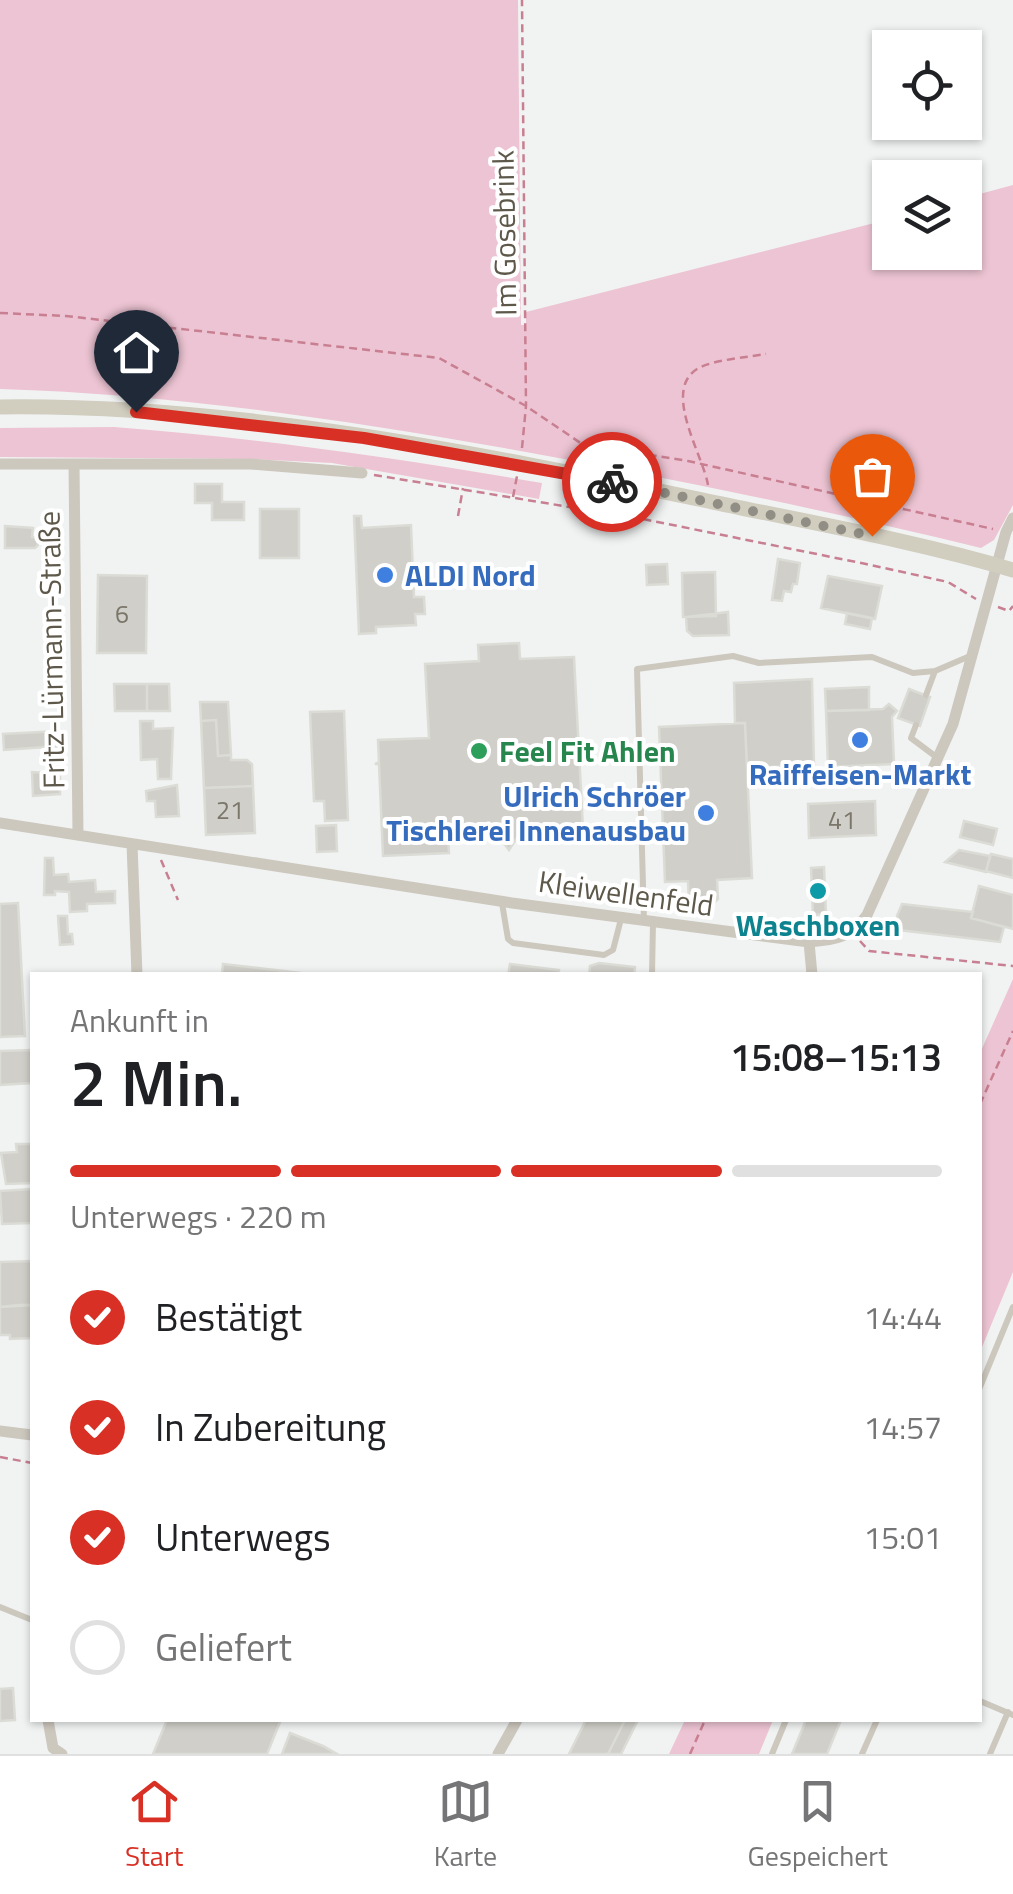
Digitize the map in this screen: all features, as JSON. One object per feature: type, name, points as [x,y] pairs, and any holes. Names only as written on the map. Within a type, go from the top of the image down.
[{"type":"main road","points":[[0,407],[136,412],[244,422],[520,464],[1005,568]]},
{"type":"street","points":[[0,464],[251,464],[362,473]]},
{"type":"street","name":"Fritz-Lürmann-Straße","points":[[74,464],[78,835]]},
{"type":"street","points":[[854,933],[868,914],[939,759],[988,604],[1005,568],[1006,532],[1013,518]]},
{"type":"street","name":"Kleiwellenfeld","points":[[0,823],[649,922],[809,942],[854,933]]},
{"type":"street","points":[[132,844],[137,972]]},
{"type":"street","points":[[809,942],[812,972]]},
{"type":"street","points":[[0,1432],[30,1435]]},
{"type":"street","points":[[48,1722],[53,1752]]},
{"type":"street","points":[[498,1754],[517,1722]]},
{"type":"lane","points":[[652,972],[637,669],[733,656],[759,663],[872,656],[913,673],[935,671],[975,654]]},
{"type":"lane","points":[[926,695],[935,671]]},
{"type":"lane","points":[[916,724],[911,738],[939,759]]},
{"type":"lane","points":[[502,902],[508,939],[514,944],[604,955],[613,950],[621,918]]},
{"type":"lane","points":[[982,1382],[1013,1307]]},
{"type":"lane","points":[[0,1606],[30,1619]]},
{"type":"lane","points":[[982,1702],[1010,1713]]},
{"type":"lane","points":[[990,1754],[1013,1704]]},
{"type":"lane","points":[[772,1754],[785,1722]]},
{"type":"lane","points":[[862,1754],[876,1722]]},
{"type":"path","name":"Im Gosebrink","points":[[513,497],[526,406],[522,0]]},
{"type":"path","points":[[0,313],[66,316],[439,358],[526,406],[582,444],[704,465],[1006,532]]},
{"type":"path","points":[[711,502],[704,465],[681,407],[686,380],[698,368],[766,354]]},
{"type":"path","points":[[362,473],[643,520],[932,578],[1008,611],[1013,606]]},
{"type":"path","points":[[458,516],[463,488]]},
{"type":"path","points":[[155,848],[178,900]]},
{"type":"path","points":[[854,933],[868,951],[1013,966]]},
{"type":"path","points":[[982,1100],[1013,1031]]},
{"type":"path","points":[[0,1457],[30,1463]]},
{"type":"path","points":[[690,1754],[704,1722]]},
{"type":"shaded area","points":[[0,0],[518,0],[521,325],[526,325],[526,312],[872,224],[872,270],[982,270],[982,193],[1013,185],[1013,505],[994,540],[981,548],[740,494],[436,436],[188,402],[0,389]]},
{"type":"shaded area","points":[[114,427],[329,450],[542,483],[539,499],[332,463],[0,457],[0,428]]},
{"type":"shaded area","points":[[1013,979],[1013,1272],[982,1347],[982,1049]]},
{"type":"shaded area","points":[[684,1722],[772,1722],[759,1754],[669,1754]]},
{"type":"building","points":[[195,484],[222,484],[222,502],[244,502],[244,520],[212,520],[212,503],[195,503]]},
{"type":"building","points":[[260,509],[299,509],[299,558],[260,558]]},
{"type":"building","name":"ALDI Nord","points":[[354,516],[361,516],[362,528],[411,525],[414,597],[424,597],[425,614],[415,614],[416,625],[376,627],[376,633],[359,634]]},
{"type":"building","points":[[5,526],[33,528],[32,537],[38,538],[38,545],[5,548]]},
{"type":"building","points":[[778,559],[800,563],[797,584],[793,584],[791,592],[784,591],[782,601],[772,600]]},
{"type":"building","points":[[667,564],[668,584],[647,585],[646,565]]},
{"type":"building","points":[[715,572],[716,616],[683,617],[682,573]]},
{"type":"building","points":[[98,575],[147,576],[146,653],[97,653]]},
{"type":"building","points":[[828,576],[882,586],[875,619],[821,608]]},
{"type":"building","points":[[728,612],[729,635],[693,636],[687,631],[686,617]]},
{"type":"building","points":[[847,613],[872,618],[870,629],[845,624]]},
{"type":"building","name":"Feel Fit Ahlen","points":[[519,643],[520,659],[574,657],[583,829],[520,833],[509,850],[497,834],[475,835],[448,837],[449,853],[383,856],[379,764],[375,764],[379,762],[378,740],[429,738],[425,664],[479,661],[478,645]]},
{"type":"building","points":[[812,679],[814,765],[747,768],[745,723],[735,723],[734,683]]},
{"type":"building","points":[[114,684],[147,684],[147,711],[115,711]]},
{"type":"building","points":[[147,684],[169,684],[170,711],[147,711]]},
{"type":"building","points":[[869,687],[869,710],[826,711],[825,689]]},
{"type":"building","points":[[909,689],[930,697],[920,726],[898,718]]},
{"type":"building","points":[[200,702],[228,702],[231,755],[218,756],[216,720],[201,721]]},
{"type":"building","name":"Raiffeisen-Markt","points":[[889,704],[897,711],[892,717],[894,764],[828,767],[826,711],[883,709]]},
{"type":"building","points":[[344,711],[348,820],[325,821],[324,801],[314,801],[310,712]]},
{"type":"building","points":[[216,720],[218,756],[231,755],[231,760],[252,764],[253,786],[204,788],[201,721]]},
{"type":"building","points":[[140,721],[153,721],[153,729],[173,728],[171,779],[158,779],[157,759],[141,760]]},
{"type":"building","name":"Ulrich Schröer Tischlerei Innenausbau","points":[[745,723],[752,878],[717,880],[718,899],[714,903],[693,904],[689,901],[688,881],[665,882],[659,727]]},
{"type":"building","points":[[59,731],[60,746],[4,750],[3,734]]},
{"type":"building","points":[[48,746],[60,746],[60,794],[33,796],[32,772],[49,773]]},
{"type":"building","points":[[177,785],[179,816],[156,817],[155,801],[147,801],[146,791]]},
{"type":"building","points":[[253,786],[255,833],[206,835],[204,788]]},
{"type":"building","points":[[875,801],[876,835],[809,838],[808,804]]},
{"type":"building","points":[[964,821],[997,829],[993,845],[960,837]]},
{"type":"building","points":[[336,825],[337,851],[317,852],[316,826]]},
{"type":"building","points":[[959,850],[990,856],[986,872],[945,862]]},
{"type":"building","points":[[991,854],[1013,859],[1013,878],[986,871]]},
{"type":"building","points":[[45,858],[53,858],[54,875],[68,874],[69,882],[95,880],[96,892],[115,891],[115,903],[87,904],[87,911],[70,912],[69,892],[44,895]]},
{"type":"building","name":"Waschboxen","points":[[824,867],[826,914],[813,915],[811,868]]},
{"type":"building","points":[[979,886],[1013,895],[1013,929],[971,918]]},
{"type":"building","points":[[18,903],[25,1036],[0,1037],[0,904]]},
{"type":"building","points":[[902,904],[973,912],[971,918],[1004,927],[1000,942],[899,930],[897,916]]},
{"type":"building","points":[[58,916],[67,916],[73,944],[60,945]]},
{"type":"building","points":[[599,963],[635,967],[634,972],[589,972],[590,966]]},
{"type":"building","points":[[223,964],[292,972],[222,972]]},
{"type":"building","points":[[510,964],[559,970],[559,972],[509,972]]},
{"type":"building","points":[[30,1050],[30,1083],[0,1085],[0,1051]]},
{"type":"building","points":[[16,1144],[30,1144],[30,1183],[6,1184],[1,1153],[17,1152]]},
{"type":"building","points":[[30,1189],[30,1223],[2,1224],[0,1191]]},
{"type":"building","points":[[30,1261],[30,1305],[0,1307],[0,1262]]},
{"type":"building","points":[[30,1305],[30,1338],[0,1335],[0,1307]]},
{"type":"building","points":[[13,1688],[15,1720],[0,1721],[0,1689]]},
{"type":"building","points":[[166,1722],[280,1722],[267,1754],[153,1754]]},
{"type":"building","points":[[585,1722],[624,1722],[608,1754],[569,1754]]},
{"type":"building","points":[[624,1722],[637,1722],[621,1754],[608,1754]]},
{"type":"building","points":[[805,1722],[840,1722],[827,1754],[792,1754]]},
{"type":"building","points":[[290,1733],[323,1746],[337,1754],[282,1754]]},
{"type":"way so far","points":[[612,482],[872,536]]},
{"type":"place","name":"ALDI Nord","points":[[385,575]]},
{"type":"place","name":"Raiffeisen-Markt","points":[[860,740]]},
{"type":"place","name":"Feel Fit Ahlen","points":[[479,751]]},
{"type":"place","name":"Ulrich Schröer Tischlerei Innenausbau","points":[[706,813]]},
{"type":"place","name":"Waschboxen","points":[[818,891]]},
{"type":"route","points":[[136,412],[364,438],[612,482]]}]
